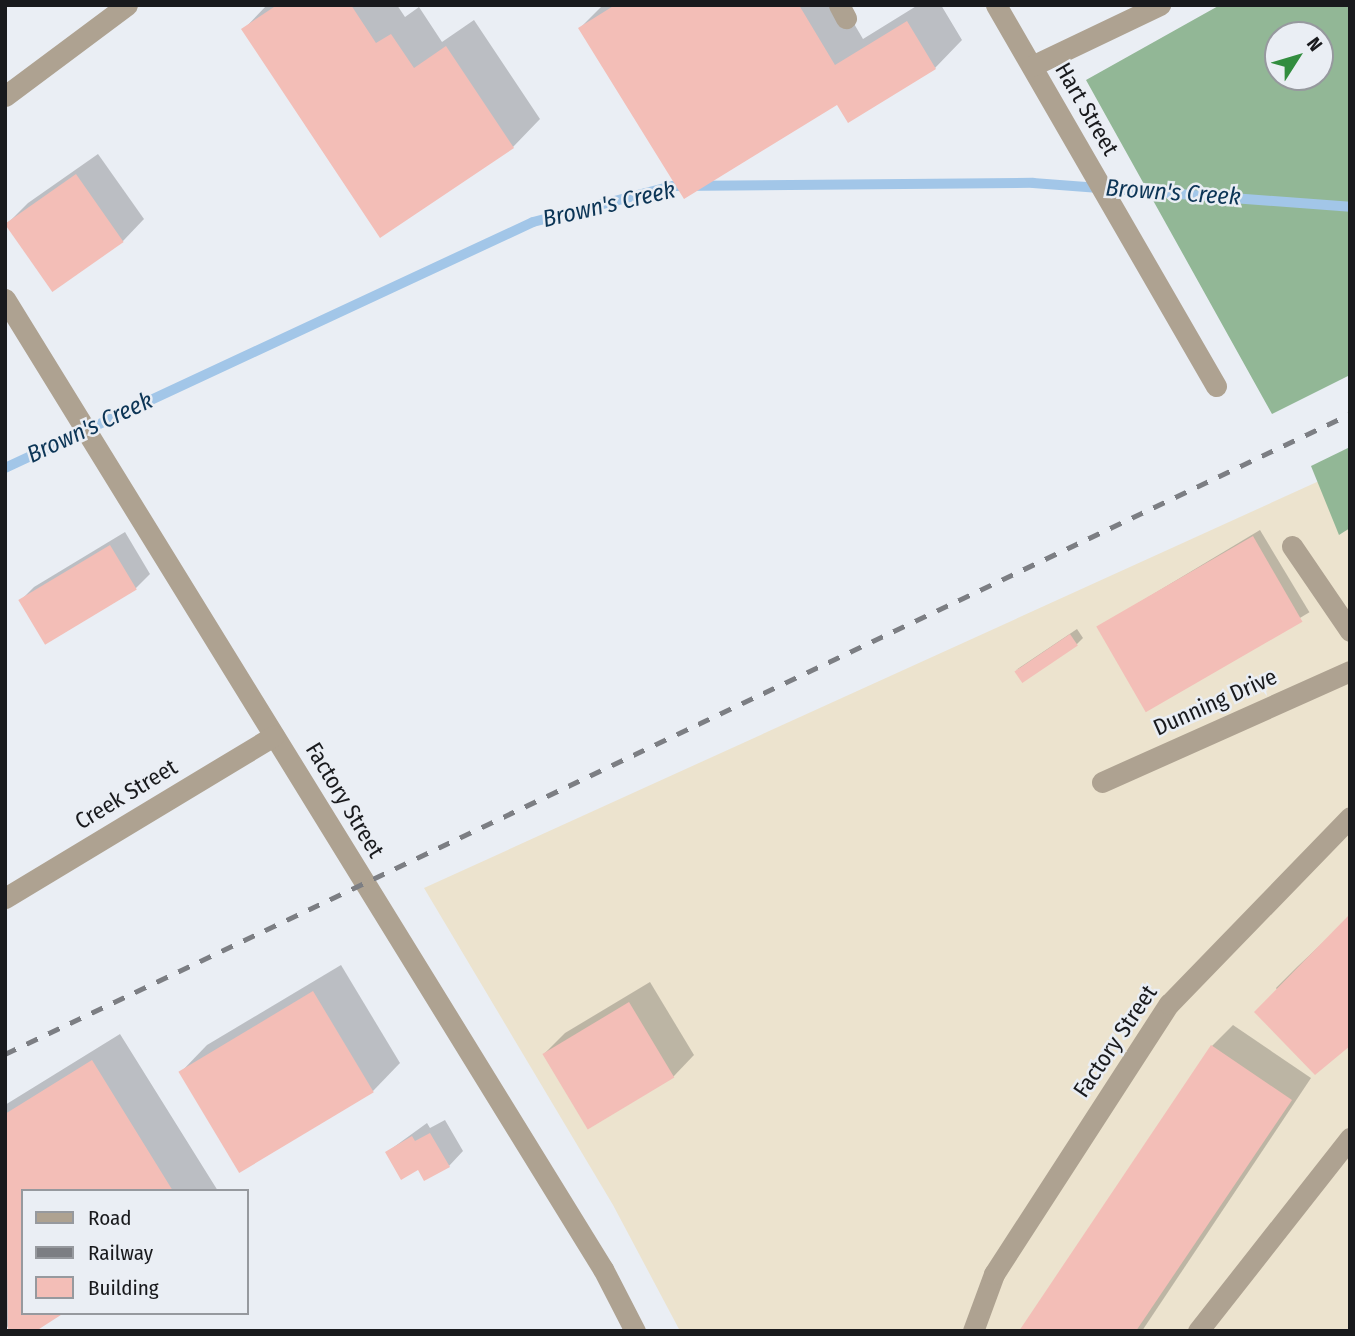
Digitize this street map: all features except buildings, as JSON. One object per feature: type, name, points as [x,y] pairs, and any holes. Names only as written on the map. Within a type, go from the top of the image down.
[{"type":"street","points":[[5,96],[127,5]]},
{"type":"street","name":"Hart Street","points":[[996,5],[1216,386]]},
{"type":"street","points":[[1032,66],[1160,5]]},
{"type":"street","name":"Factory Street","points":[[5,299],[603,1269],[635,1331]]},
{"type":"street","points":[[1292,546],[1350,631]]},
{"type":"street","name":"Dunning Drive","points":[[1102,782],[1350,671]]},
{"type":"street","name":"Creek Street","points":[[5,898],[274,736]]},
{"type":"street","name":"Factory Street","points":[[973,1331],[994,1274],[1169,1004],[1350,817]]},
{"type":"street","points":[[1198,1331],[1350,1138]]},
{"type":"shaded area","points":[[1350,467],[1350,1331],[680,1331],[613,1205],[424,888]]},
{"type":"green space","points":[[1220,5],[1350,5],[1350,375],[1272,414],[1086,80]]},
{"type":"green space","points":[[1350,447],[1350,528],[1339,535],[1311,466]]},
{"type":"waterway","name":"Brown's Creek","points":[[5,468],[533,222],[673,186],[1033,183],[1350,207]]},
{"type":"railway","points":[[5,1054],[1350,414]]}]
